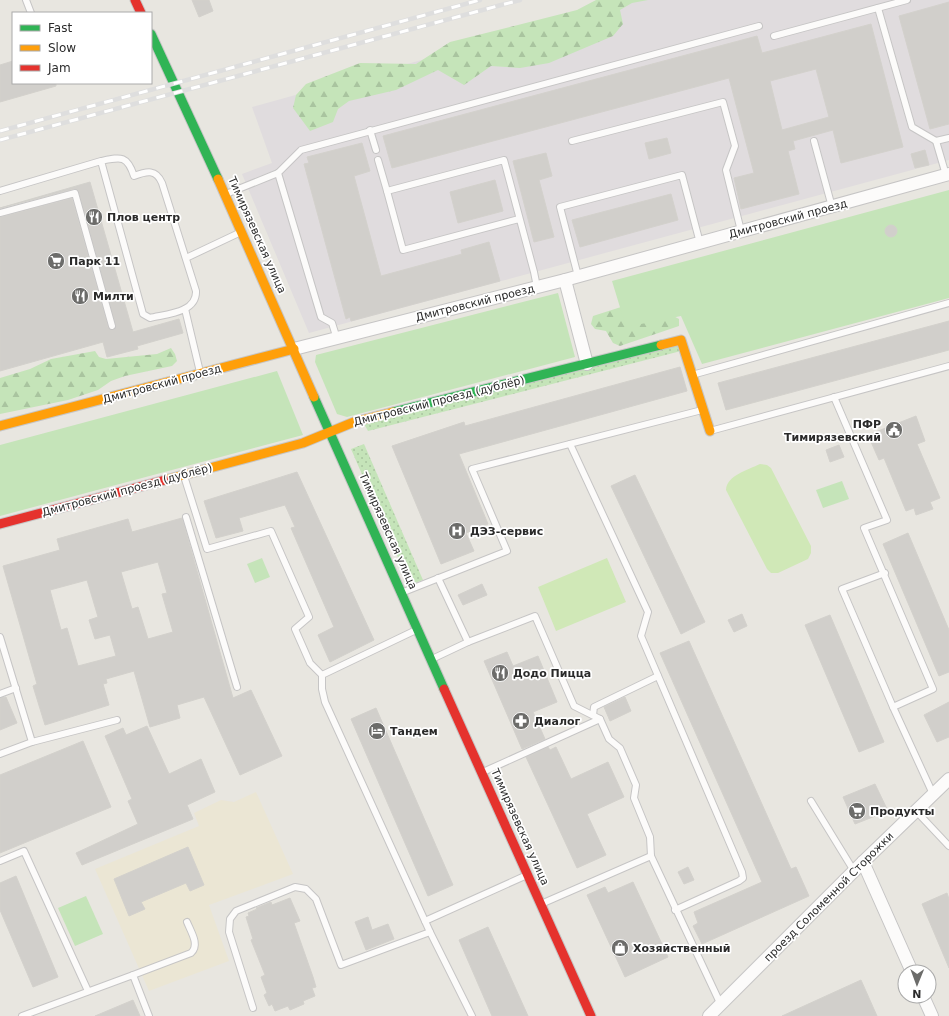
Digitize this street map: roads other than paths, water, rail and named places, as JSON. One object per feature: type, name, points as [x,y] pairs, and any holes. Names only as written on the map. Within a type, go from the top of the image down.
[{"type":"main road","points":[[135,0],[141,12]]},
{"type":"main road","name":"Тимирязевская улица","points":[[152,36],[225,194],[401,593],[432,659],[591,1016]]},
{"type":"main road","name":"Дмитровский проезд (дублёр)","points":[[0,524],[303,443],[354,422],[681,340],[692,375]]},
{"type":"main road","name":"Дмитровский проезд","points":[[0,426],[294,349]]},
{"type":"main road","points":[[692,375],[710,431]]},
{"type":"street","name":"Дмитровский проезд","points":[[294,349],[565,280],[947,174]]},
{"type":"street","points":[[565,280],[587,364]]},
{"type":"street","name":"проезд Соломенной Сторожки","points":[[709,1016],[863,862],[949,779]]},
{"type":"street","points":[[863,862],[908,964]]},
{"type":"street","points":[[927,1004],[932,1016]]},
{"type":"lane","points":[[26,0],[31,12]]},
{"type":"lane","points":[[774,36],[907,0]]},
{"type":"lane","points":[[878,8],[912,127],[936,141],[947,174]]},
{"type":"lane","points":[[225,194],[278,173],[301,150],[370,130],[759,26]]},
{"type":"lane","points":[[572,141],[723,102],[735,146],[726,170],[741,231]]},
{"type":"lane","points":[[370,130],[376,150]]},
{"type":"lane","points":[[936,141],[949,138]]},
{"type":"lane","points":[[814,141],[832,207]]},
{"type":"lane","points":[[0,191],[101,161],[121,158],[130,163],[134,176],[147,172],[153,172],[159,176],[186,258],[196,296],[192,304],[185,309],[150,318],[143,314],[101,161]]},
{"type":"lane","points":[[378,160],[403,250],[519,219]]},
{"type":"lane","points":[[387,191],[504,160],[537,287]]},
{"type":"lane","points":[[278,173],[321,317],[332,323],[337,339]]},
{"type":"lane","points":[[578,276],[560,206],[682,175],[700,243]]},
{"type":"lane","points":[[0,213],[75,193],[112,326]]},
{"type":"lane","points":[[186,258],[242,232]]},
{"type":"lane","points":[[692,375],[949,303]]},
{"type":"lane","points":[[185,309],[200,374]]},
{"type":"lane","points":[[710,431],[949,366]]},
{"type":"lane","points":[[834,397],[887,520],[864,528],[885,572],[933,689],[893,707]]},
{"type":"lane","points":[[401,593],[507,551],[472,469],[704,409]]},
{"type":"lane","points":[[570,444],[648,612],[641,636],[742,872],[743,878],[676,910]]},
{"type":"lane","points":[[184,474],[207,549],[271,530],[309,617],[296,629],[310,663],[322,675],[324,702],[430,932],[472,1016]]},
{"type":"lane","points":[[186,517],[237,687]]},
{"type":"lane","points":[[885,572],[842,589],[893,707],[933,794]]},
{"type":"lane","points":[[438,578],[468,642]]},
{"type":"lane","points":[[432,659],[468,642],[535,616],[574,706],[600,718],[609,739],[620,748],[636,785],[634,798],[650,837],[651,856],[721,1005]]},
{"type":"lane","points":[[322,675],[418,629]]},
{"type":"lane","points":[[0,638],[32,742]]},
{"type":"lane","points":[[593,715],[594,707],[658,676]]},
{"type":"lane","points":[[0,694],[16,688]]},
{"type":"lane","points":[[483,773],[600,718]]},
{"type":"lane","points":[[0,754],[32,742],[117,720]]},
{"type":"lane","points":[[811,801],[854,871]]},
{"type":"lane","points":[[916,812],[949,846]]},
{"type":"lane","points":[[0,861],[24,851],[88,991]]},
{"type":"lane","points":[[541,904],[651,856]]},
{"type":"lane","points":[[425,921],[528,875]]},
{"type":"lane","points":[[253,1008],[229,932],[230,919],[236,911],[295,887],[306,889],[316,899],[340,965],[430,932]]},
{"type":"lane","points":[[22,1016],[191,953],[195,949],[196,945],[188,922]]},
{"type":"lane","points":[[132,975],[149,1016]]},
{"type":"railway","points":[[0,131],[480,0]]},
{"type":"railway","points":[[0,140],[520,0]]},
{"type":"place","name":"Плов центр","points":[[94,217]]},
{"type":"place","name":"Парк 11","points":[[56,261]]},
{"type":"place","name":"Милти","points":[[80,296]]},
{"type":"place","name":"ПФР Тимирязевский","points":[[894,430]]},
{"type":"place","name":"ДЭЗ-сервис","points":[[457,531]]},
{"type":"place","name":"Додо Пицца","points":[[500,673]]},
{"type":"place","name":"Диалог","points":[[521,721]]},
{"type":"place","name":"Тандем","points":[[377,731]]},
{"type":"place","name":"Продукты","points":[[857,811]]},
{"type":"place","name":"Хозяйственный","points":[[620,948]]}]
